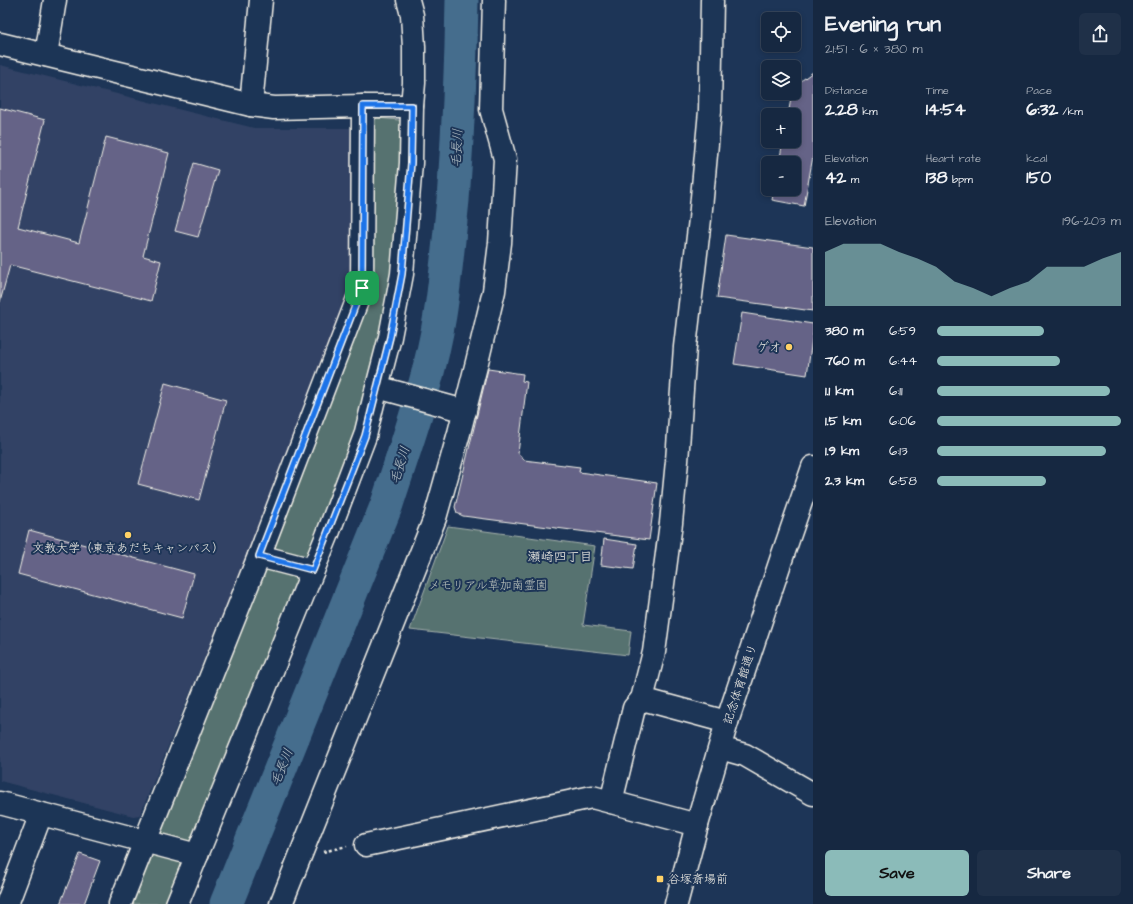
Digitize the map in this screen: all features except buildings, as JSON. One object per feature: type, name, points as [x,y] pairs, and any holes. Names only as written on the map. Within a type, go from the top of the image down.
[{"type":"street","points":[[46,55],[55,0]]},
{"type":"street","points":[[251,105],[261,0]]},
{"type":"street","points":[[177,904],[193,854],[313,570],[384,389],[390,337],[402,274],[411,163],[414,48],[412,15],[408,0]]},
{"type":"street","points":[[280,904],[435,518],[461,410],[494,291],[500,243],[505,159],[491,109],[494,0]]},
{"type":"street","points":[[611,802],[634,708],[642,699],[654,652],[671,523],[677,461],[684,347],[700,219],[710,110],[712,0]]},
{"type":"street","points":[[0,44],[251,105],[274,108],[412,106]]},
{"type":"street","points":[[120,904],[259,556],[362,288],[363,106]]},
{"type":"street","points":[[384,389],[461,410]]},
{"type":"street","name":"記念体育館通り","points":[[676,904],[727,722],[813,467]]},
{"type":"street","points":[[259,556],[313,570]]},
{"type":"street","points":[[642,699],[727,722]]},
{"type":"street","points":[[720,748],[745,755],[813,794]]},
{"type":"street","points":[[366,845],[592,797],[697,825]]},
{"type":"street","points":[[0,803],[193,854]]},
{"type":"street","points":[[7,904],[42,814]]},
{"type":"path","points":[[299,858],[362,842],[366,845]]},
{"type":"shaded area","name":"文教大学（東京あだちキャンパス）","points":[[0,65],[254,128],[350,128],[356,289],[140,815],[133,816],[0,781]]},
{"type":"green space","points":[[377,118],[399,120],[403,126],[393,276],[379,348],[351,445],[168,904],[123,904],[368,290],[369,126]]},
{"type":"green space","name":"メモリアル草加南霊園","points":[[448,526],[595,546],[583,625],[631,631],[628,655],[410,630]]},
{"type":"waterway","name":"毛長川","points":[[226,904],[387,504],[424,387],[436,339],[446,272],[453,200],[459,100],[462,0]]},
{"type":"place","name":"ゲオ","points":[[789,347]]},
{"type":"place","name":"文教大学（東京あだちキャンパス）","points":[[128,535]]},
{"type":"place","name":"谷塚斎場前","points":[[660,879]]},
{"type":"district","name":"瀬崎四丁目","points":[[560,556]]},
{"type":"route","points":[[363,106],[412,106],[411,163],[402,274],[390,337],[365,436],[313,570],[259,556],[362,288],[363,106]]}]
